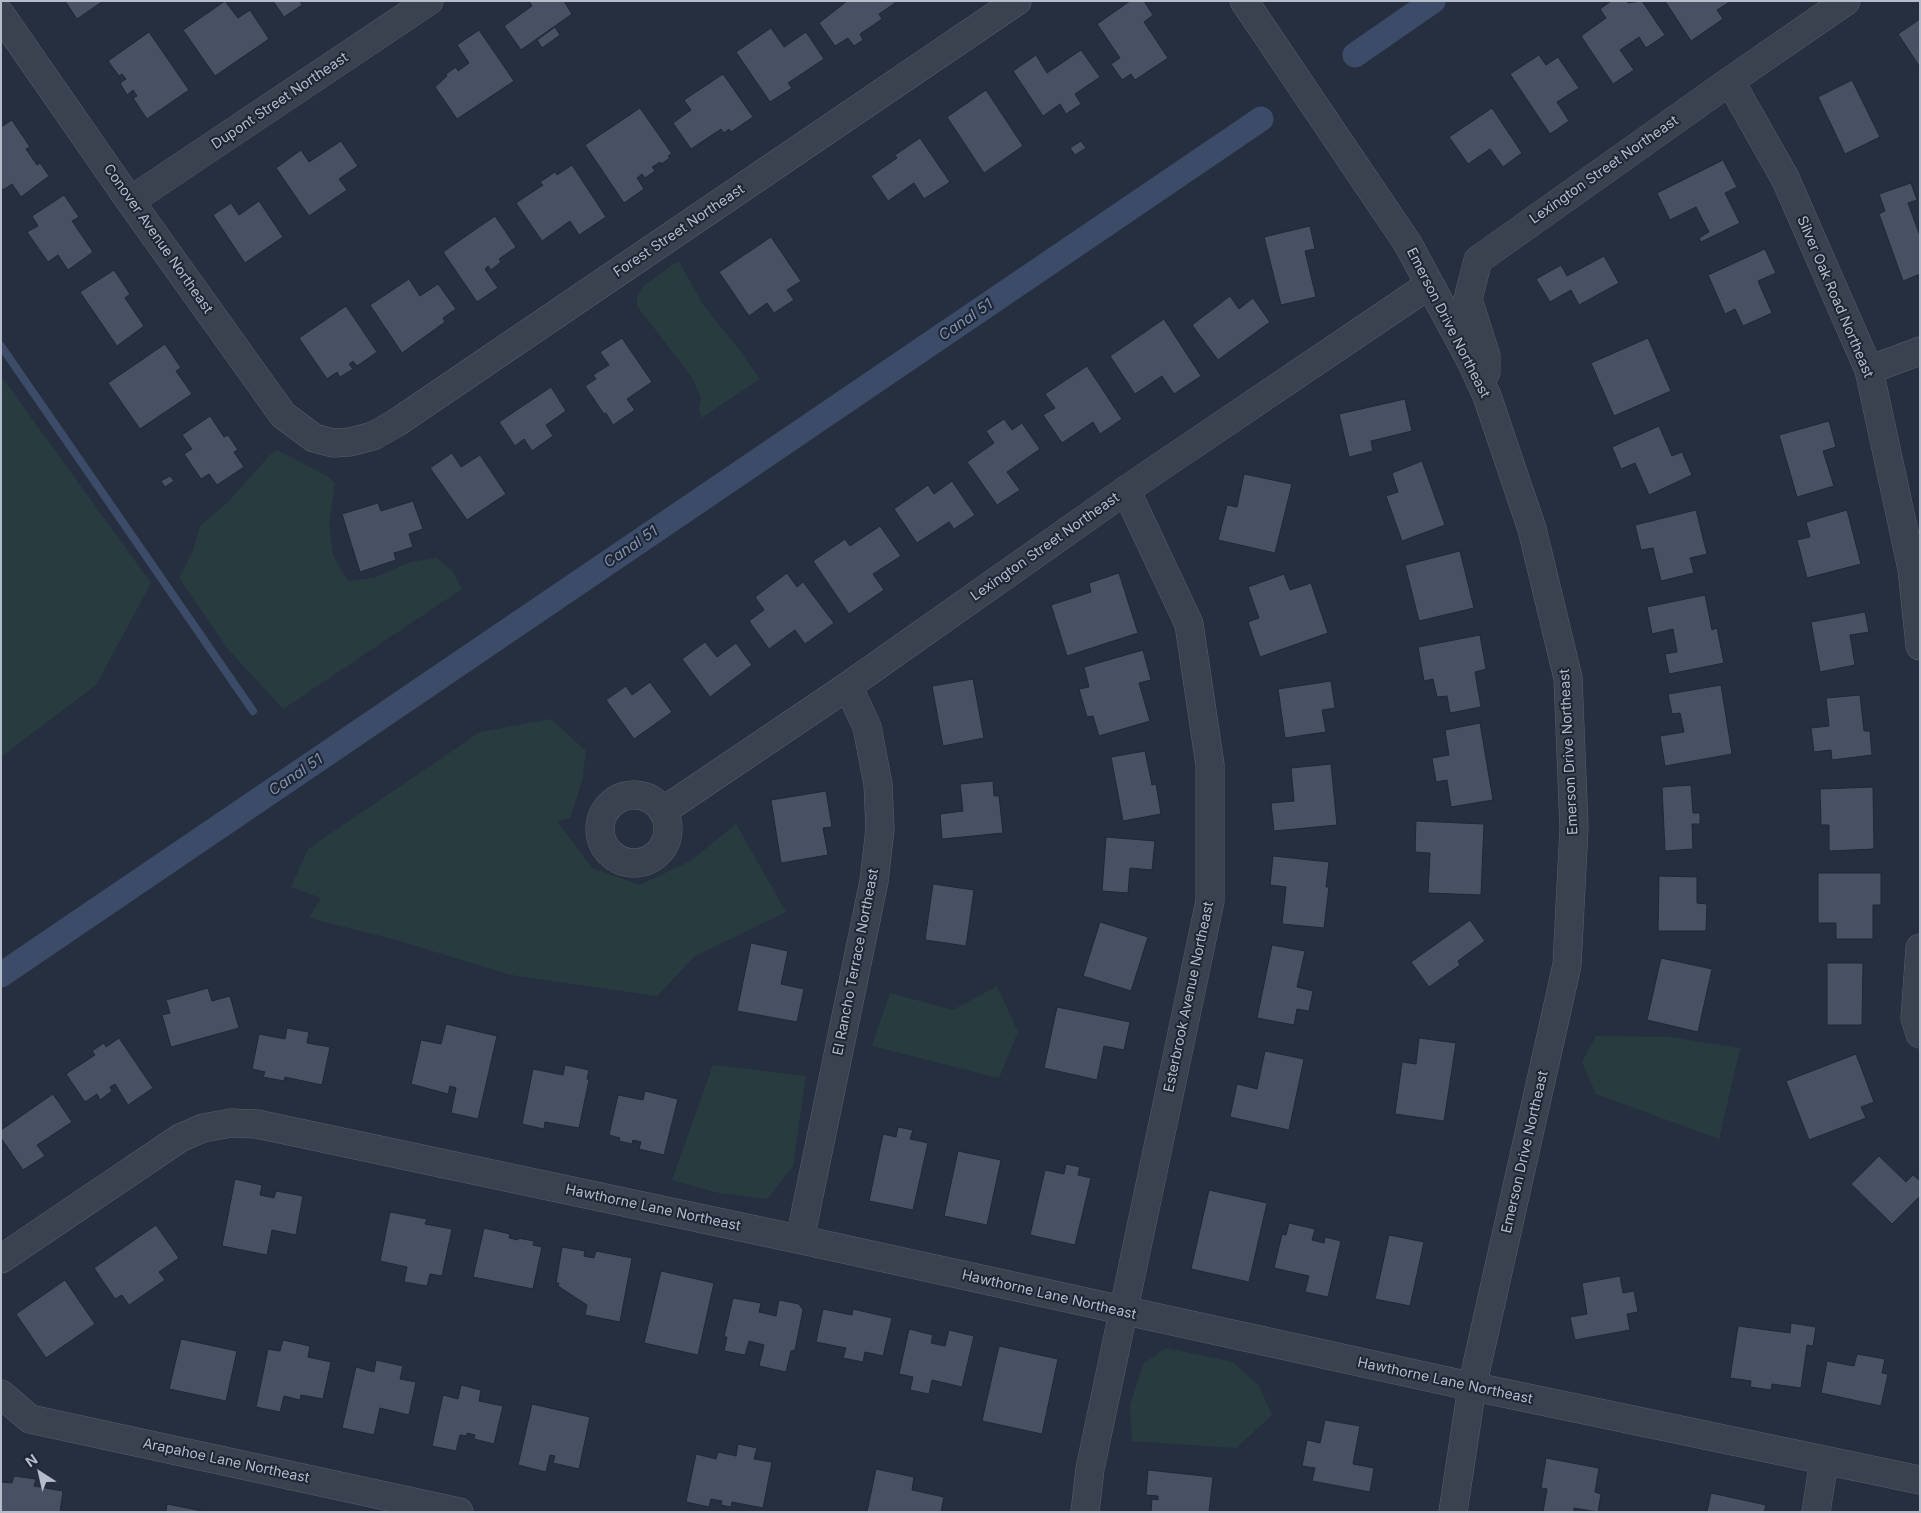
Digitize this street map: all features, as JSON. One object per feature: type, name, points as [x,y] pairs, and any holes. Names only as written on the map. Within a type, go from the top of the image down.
[{"type":"street","name":"Dupont Street Northeast","points":[[130,201],[429,1]]},
{"type":"street","name":"Forest Street Northeast","points":[[333,443],[350,442],[373,436],[396,423],[1017,1]]},
{"type":"street","name":"Emerson Drive Northeast","points":[[1244,1],[1408,244],[1470,359],[1487,396],[1532,529],[1568,678],[1574,828],[1567,965],[1472,1387],[1453,1512]]},
{"type":"street","name":"Lexington Street Northeast","points":[[1487,396],[1486,356],[1468,299],[1478,260],[1846,1]]},
{"type":"street","name":"Conover Avenue Northeast","points":[[1,15],[130,201],[283,415],[314,438],[333,443]]},
{"type":"street","name":"Silver Oak Road Northeast","points":[[1730,81],[1785,178],[1869,370],[1912,569],[1920,646]]},
{"type":"street","name":"Lexington Street Northeast","points":[[664,812],[848,686],[1126,490],[1429,285]]},
{"type":"street","points":[[1869,370],[1920,351]]},
{"type":"street","name":"Esterbrook Avenue Northeast","points":[[1085,1512],[1090,1469],[1210,902],[1210,766],[1190,624],[1126,490]]},
{"type":"street","name":"El Rancho Terrace Northeast","points":[[800,1239],[874,881],[880,829],[878,784],[867,727],[848,686]]},
{"type":"street","points":[[1920,948],[1915,1018],[1920,1034]]},
{"type":"street","name":"Hawthorne Lane Northeast","points":[[1,1259],[180,1138],[203,1128],[231,1123],[260,1125],[800,1239],[1472,1387],[1920,1480]]},
{"type":"street","name":"Arapahoe Lane Northeast","points":[[1,1394],[30,1418],[459,1512]]},
{"type":"street","points":[[1816,1512],[1824,1461]]},
{"type":"green space","points":[[679,262],[704,306],[760,379],[701,418],[699,409],[701,397],[691,376],[637,306],[637,297],[644,286]]},
{"type":"green space","points":[[1,376],[151,583],[96,685],[1,757]]},
{"type":"green space","points":[[277,450],[327,476],[335,483],[329,522],[333,556],[348,581],[374,578],[410,562],[437,558],[453,572],[462,589],[283,709],[228,649],[179,578],[193,551],[200,526],[228,502],[269,456]]},
{"type":"green space","points":[[551,719],[586,751],[582,781],[570,818],[557,821],[592,868],[640,885],[692,860],[736,824],[786,912],[695,956],[657,996],[511,975],[393,939],[309,918],[321,898],[291,887],[308,849],[480,732]]},
{"type":"green space","points":[[997,986],[1018,1032],[999,1078],[872,1046],[890,993],[953,1010]]},
{"type":"green space","points":[[1596,1036],[1669,1037],[1740,1048],[1719,1139],[1596,1094],[1582,1062]]},
{"type":"green space","points":[[713,1065],[806,1076],[793,1166],[767,1199],[719,1193],[672,1180]]},
{"type":"green space","points":[[1166,1348],[1233,1362],[1259,1386],[1272,1415],[1236,1448],[1132,1441],[1130,1406],[1143,1364]]},
{"type":"building","points":[[65,1],[103,1],[77,19]]},
{"type":"building","points":[[225,1],[238,18],[250,10],[269,39],[215,76],[183,30]]},
{"type":"building","points":[[273,1],[300,1],[302,5],[284,17]]},
{"type":"building","points":[[529,1],[564,1],[572,14],[521,50],[504,26],[532,6]]},
{"type":"building","points":[[847,1],[893,1],[895,3],[879,14],[882,19],[860,34],[863,40],[854,46],[848,38],[835,46],[819,23]]},
{"type":"building","points":[[1130,1],[1144,1],[1153,15],[1144,22],[1168,58],[1135,80],[1131,74],[1122,80],[1111,64],[1120,58],[1097,24]]},
{"type":"building","points":[[1611,1],[1627,1],[1628,3],[1642,1],[1665,35],[1646,48],[1639,37],[1620,50],[1634,70],[1613,84],[1581,36],[1606,18],[1600,9]]},
{"type":"building","points":[[1665,1],[1731,1],[1717,10],[1723,19],[1691,41]]},
{"type":"building","points":[[1920,19],[1920,67],[1898,34]]},
{"type":"building","points":[[555,27],[560,35],[542,48],[537,40]]},
{"type":"building","points":[[771,28],[784,47],[806,32],[824,59],[788,83],[792,88],[770,102],[736,52]]},
{"type":"building","points":[[479,30],[514,81],[457,119],[435,87],[447,76],[446,74],[456,67],[458,71],[469,63],[457,45]]},
{"type":"building","points":[[149,32],[189,90],[147,119],[133,98],[137,96],[133,90],[127,95],[120,83],[126,79],[122,74],[119,76],[108,61]]},
{"type":"building","points":[[1081,50],[1100,77],[1075,94],[1081,104],[1066,114],[1060,104],[1043,116],[1013,71],[1036,55],[1047,73]]},
{"type":"building","points":[[1539,55],[1546,65],[1558,57],[1579,88],[1557,102],[1569,121],[1550,134],[1510,74]]},
{"type":"building","points":[[723,74],[753,117],[731,132],[729,129],[724,133],[721,129],[691,149],[673,123],[691,110],[684,100]]},
{"type":"building","points":[[1852,80],[1880,137],[1845,154],[1818,97]]},
{"type":"building","points":[[986,90],[1023,146],[984,173],[947,117]]},
{"type":"building","points":[[640,108],[672,154],[668,156],[670,158],[661,164],[660,162],[652,167],[655,171],[645,178],[642,174],[637,178],[644,189],[624,203],[585,145]]},
{"type":"building","points":[[1492,108],[1522,153],[1503,167],[1490,149],[1468,164],[1449,137]]},
{"type":"building","points":[[12,120],[30,147],[26,149],[37,165],[40,163],[49,176],[21,197],[12,184],[3,190],[1,187],[1,127]]},
{"type":"building","points":[[920,138],[950,182],[924,199],[914,183],[888,201],[871,176],[897,158],[895,155]]},
{"type":"building","points":[[341,141],[358,166],[339,179],[347,190],[309,216],[276,168],[301,150],[309,162]]},
{"type":"building","points":[[1081,141],[1086,148],[1075,155],[1070,148]]},
{"type":"building","points":[[1723,160],[1737,187],[1725,193],[1740,223],[1701,242],[1699,238],[1709,232],[1696,207],[1670,220],[1657,193]]},
{"type":"building","points":[[572,165],[606,217],[579,235],[570,221],[542,241],[516,203],[543,185],[540,182],[555,172],[557,175]]},
{"type":"building","points":[[1911,183],[1917,200],[1908,203],[1920,236],[1920,274],[1903,281],[1879,214],[1885,211],[1879,194]]},
{"type":"building","points":[[64,195],[79,217],[72,221],[93,252],[68,270],[58,255],[48,262],[27,232],[38,226],[32,216]]},
{"type":"building","points":[[259,201],[283,237],[245,263],[213,215],[231,203],[239,215]]},
{"type":"building","points":[[495,216],[516,247],[499,259],[501,262],[491,270],[488,266],[485,269],[498,288],[477,302],[443,252]]},
{"type":"building","points":[[1310,226],[1315,249],[1305,251],[1316,297],[1281,305],[1264,237]]},
{"type":"building","points":[[771,237],[801,281],[787,290],[794,300],[774,313],[767,303],[749,316],[719,272]]},
{"type":"building","points":[[1765,249],[1776,273],[1758,281],[1772,313],[1743,326],[1735,309],[1725,314],[1708,275]]},
{"type":"building","points":[[1604,256],[1619,283],[1579,305],[1571,290],[1550,302],[1536,279],[1561,265],[1567,276]]},
{"type":"building","points":[[114,270],[130,294],[125,298],[144,326],[117,346],[80,292]]},
{"type":"building","points":[[409,279],[420,296],[438,284],[456,309],[443,318],[445,322],[402,353],[370,305]]},
{"type":"building","points":[[1230,296],[1239,309],[1253,298],[1270,322],[1218,360],[1192,325]]},
{"type":"building","points":[[346,306],[377,352],[357,366],[353,361],[349,364],[353,369],[340,377],[337,372],[327,379],[299,338]]},
{"type":"building","points":[[1164,319],[1201,376],[1174,394],[1162,376],[1135,394],[1110,356]]},
{"type":"building","points":[[622,338],[652,382],[627,399],[635,410],[613,425],[585,386],[596,379],[593,375],[609,365],[600,352]]},
{"type":"building","points":[[1648,338],[1671,391],[1614,416],[1591,363]]},
{"type":"building","points":[[165,344],[181,368],[176,371],[192,394],[140,429],[108,383]]},
{"type":"building","points":[[1087,366],[1122,419],[1100,434],[1093,422],[1062,443],[1043,415],[1055,408],[1045,394]]},
{"type":"building","points":[[551,387],[566,411],[546,425],[553,436],[532,451],[524,439],[515,446],[499,422]]},
{"type":"building","points":[[1405,399],[1412,431],[1371,441],[1373,451],[1349,457],[1339,414]]},
{"type":"building","points":[[210,416],[224,437],[228,435],[238,450],[234,452],[244,467],[217,485],[209,474],[201,479],[184,454],[192,449],[182,435]]},
{"type":"building","points":[[1004,419],[1012,430],[1022,423],[1040,449],[1007,472],[1020,490],[997,505],[967,462],[994,443],[986,431]]},
{"type":"building","points":[[1829,421],[1836,447],[1823,451],[1834,486],[1797,497],[1779,435]]},
{"type":"building","points":[[1659,426],[1672,456],[1682,452],[1692,475],[1649,495],[1635,463],[1621,469],[1612,447]]},
{"type":"building","points":[[452,453],[461,467],[480,455],[506,494],[467,520],[430,468]]},
{"type":"building","points":[[1422,461],[1445,525],[1402,541],[1386,496],[1398,492],[1392,473]]},
{"type":"building","points":[[1244,474],[1292,484],[1275,553],[1218,540],[1227,505],[1237,507]]},
{"type":"building","points":[[170,476],[174,481],[165,487],[161,481]]},
{"type":"building","points":[[952,481],[975,515],[954,529],[949,522],[917,543],[894,509],[928,485],[934,494]]},
{"type":"building","points":[[413,501],[423,529],[409,534],[413,547],[394,553],[396,560],[360,572],[342,514],[378,503],[381,511]]},
{"type":"building","points":[[1696,510],[1707,554],[1690,558],[1694,573],[1661,581],[1653,548],[1641,550],[1635,525]]},
{"type":"building","points":[[1847,510],[1861,564],[1807,578],[1797,540],[1810,537],[1806,522]]},
{"type":"building","points":[[880,526],[901,556],[873,574],[884,590],[849,614],[813,561],[845,539],[850,546]]},
{"type":"building","points":[[1460,551],[1474,608],[1419,621],[1405,565]]},
{"type":"building","points":[[787,573],[797,587],[803,582],[834,623],[805,644],[795,630],[769,649],[749,621],[764,610],[755,597]]},
{"type":"building","points":[[1119,573],[1138,633],[1067,656],[1051,605],[1091,592],[1089,583]]},
{"type":"building","points":[[1284,574],[1290,590],[1311,583],[1328,633],[1260,657],[1248,622],[1259,618],[1248,587]]},
{"type":"building","points":[[1705,595],[1712,630],[1717,628],[1724,663],[1669,674],[1665,654],[1677,652],[1673,629],[1652,634],[1647,607]]},
{"type":"building","points":[[1865,612],[1869,632],[1850,635],[1855,665],[1820,672],[1811,622]]},
{"type":"building","points":[[1480,635],[1486,669],[1475,672],[1481,707],[1450,713],[1447,696],[1437,697],[1433,679],[1424,681],[1418,647]]},
{"type":"building","points":[[705,642],[717,657],[736,643],[752,665],[710,697],[682,659]]},
{"type":"building","points":[[1143,650],[1151,680],[1139,683],[1150,721],[1099,736],[1093,716],[1087,717],[1079,689],[1089,687],[1084,667]]},
{"type":"building","points":[[973,679],[984,738],[943,746],[932,686]]},
{"type":"building","points":[[1331,681],[1335,708],[1322,710],[1326,732],[1285,738],[1278,689]]},
{"type":"building","points":[[650,682],[672,712],[634,739],[606,700],[626,686],[632,695]]},
{"type":"building","points":[[1721,685],[1732,754],[1665,766],[1660,736],[1684,732],[1680,713],[1672,714],[1668,694]]},
{"type":"building","points":[[1860,695],[1864,731],[1870,731],[1872,755],[1832,760],[1831,750],[1814,752],[1811,728],[1829,726],[1826,698]]},
{"type":"building","points":[[1480,723],[1493,800],[1451,807],[1447,780],[1436,782],[1432,758],[1449,755],[1445,730]]},
{"type":"building","points":[[1145,751],[1152,785],[1156,784],[1161,814],[1123,821],[1111,757]]},
{"type":"building","points":[[1331,764],[1337,825],[1274,831],[1271,803],[1294,801],[1291,768]]},
{"type":"building","points":[[993,781],[994,796],[999,796],[1003,833],[942,839],[940,814],[963,811],[960,784]]},
{"type":"building","points":[[1691,785],[1693,813],[1700,813],[1700,824],[1692,824],[1693,849],[1665,851],[1662,787]]},
{"type":"building","points":[[1873,787],[1874,849],[1829,851],[1829,825],[1821,825],[1820,789]]},
{"type":"building","points":[[826,791],[832,827],[823,828],[828,855],[781,863],[771,800]]},
{"type":"building","points":[[1416,821],[1484,824],[1481,895],[1428,893],[1430,853],[1415,852]]},
{"type":"building","points":[[1106,837],[1155,841],[1152,870],[1130,868],[1128,893],[1102,891]]},
{"type":"building","points":[[1273,856],[1329,862],[1326,887],[1329,887],[1324,928],[1282,924],[1286,887],[1270,885]]},
{"type":"building","points":[[1818,873],[1881,873],[1881,905],[1873,905],[1873,939],[1836,939],[1836,923],[1818,923]]},
{"type":"building","points":[[1659,876],[1697,877],[1697,903],[1707,904],[1706,931],[1658,931]]},
{"type":"building","points":[[933,884],[974,890],[966,946],[925,940]]},
{"type":"building","points":[[1470,920],[1485,941],[1458,961],[1460,965],[1429,987],[1411,962]]},
{"type":"building","points":[[1100,922],[1148,937],[1131,991],[1083,976]]},
{"type":"building","points":[[751,943],[788,951],[781,984],[804,989],[797,1022],[737,1011]]},
{"type":"building","points":[[1272,945],[1305,951],[1297,987],[1313,991],[1309,1011],[1297,1009],[1294,1025],[1257,1018]]},
{"type":"building","points":[[1661,958],[1712,969],[1698,1032],[1647,1020]]},
{"type":"building","points":[[1827,963],[1863,963],[1862,1025],[1827,1025]]},
{"type":"building","points":[[208,988],[212,1001],[230,996],[239,1028],[171,1047],[162,1015],[170,1013],[166,1000]]},
{"type":"building","points":[[1057,1007],[1130,1022],[1124,1050],[1104,1046],[1097,1080],[1044,1068]]},
{"type":"building","points":[[446,1024],[497,1036],[478,1119],[451,1113],[456,1088],[450,1086],[448,1094],[411,1084],[421,1040],[441,1044]]},
{"type":"building","points":[[287,1028],[309,1032],[307,1043],[330,1047],[322,1085],[285,1077],[284,1081],[263,1077],[265,1072],[252,1069],[259,1034],[285,1039]]},
{"type":"building","points":[[119,1038],[153,1088],[128,1105],[115,1084],[110,1087],[112,1091],[100,1100],[97,1094],[85,1102],[66,1074],[95,1055],[92,1051],[104,1043],[106,1047]]},
{"type":"building","points":[[1419,1038],[1456,1043],[1444,1121],[1395,1114],[1402,1062],[1416,1064]]},
{"type":"building","points":[[1265,1051],[1304,1059],[1289,1130],[1230,1117],[1237,1084],[1257,1089]]},
{"type":"building","points":[[1856,1054],[1874,1102],[1861,1107],[1866,1118],[1809,1140],[1786,1081]]},
{"type":"building","points":[[565,1065],[589,1070],[587,1079],[589,1080],[579,1128],[545,1122],[544,1129],[522,1124],[533,1069],[563,1075]]},
{"type":"building","points":[[645,1091],[678,1099],[664,1155],[639,1149],[641,1142],[633,1140],[632,1144],[619,1141],[620,1138],[609,1135],[618,1095],[643,1100]]},
{"type":"building","points":[[53,1094],[72,1122],[37,1145],[45,1156],[23,1170],[1,1138],[1,1130]]},
{"type":"building","points":[[898,1127],[913,1130],[910,1139],[928,1143],[913,1210],[869,1201],[883,1134],[896,1137]]},
{"type":"building","points":[[958,1151],[1001,1160],[987,1225],[944,1216]]},
{"type":"building","points":[[1879,1156],[1906,1182],[1913,1175],[1920,1181],[1920,1196],[1892,1224],[1851,1184]]},
{"type":"building","points":[[1066,1164],[1080,1167],[1078,1175],[1091,1178],[1075,1245],[1030,1235],[1045,1170],[1064,1174]]},
{"type":"building","points":[[235,1179],[262,1185],[260,1195],[274,1198],[276,1191],[303,1196],[296,1235],[272,1230],[267,1255],[222,1246]]},
{"type":"building","points":[[1209,1190],[1267,1203],[1249,1282],[1191,1269]]},
{"type":"building","points":[[390,1212],[427,1219],[425,1224],[452,1229],[442,1276],[430,1274],[427,1286],[404,1282],[407,1267],[380,1261]]},
{"type":"building","points":[[1289,1223],[1315,1229],[1312,1240],[1324,1243],[1325,1237],[1341,1241],[1328,1297],[1305,1292],[1309,1276],[1274,1268],[1282,1234],[1286,1235]]},
{"type":"building","points":[[156,1225],[179,1258],[159,1272],[165,1280],[129,1305],[122,1295],[115,1299],[94,1268]]},
{"type":"building","points":[[484,1228],[510,1234],[509,1238],[534,1241],[533,1245],[542,1247],[533,1289],[473,1277]]},
{"type":"building","points":[[1389,1235],[1424,1242],[1410,1306],[1375,1299]]},
{"type":"building","points":[[562,1247],[585,1251],[584,1256],[594,1258],[596,1251],[632,1258],[620,1322],[585,1315],[587,1305],[558,1286],[559,1283],[556,1283]]},
{"type":"building","points":[[661,1271],[714,1283],[698,1355],[644,1343]]},
{"type":"building","points":[[1620,1276],[1623,1293],[1634,1291],[1638,1312],[1627,1314],[1630,1330],[1575,1340],[1570,1317],[1587,1314],[1582,1283]]},
{"type":"building","points":[[65,1280],[95,1324],[46,1358],[16,1314]]},
{"type":"building","points":[[733,1298],[761,1303],[759,1312],[776,1316],[779,1300],[799,1304],[803,1310],[795,1350],[791,1351],[786,1372],[759,1366],[764,1345],[749,1341],[745,1355],[724,1351],[727,1337],[724,1337]]},
{"type":"building","points":[[823,1309],[852,1315],[853,1309],[892,1318],[883,1356],[865,1352],[863,1362],[843,1358],[846,1348],[816,1342]]},
{"type":"building","points":[[1791,1323],[1816,1327],[1813,1346],[1807,1345],[1801,1388],[1772,1384],[1771,1390],[1750,1387],[1751,1381],[1730,1378],[1738,1326],[1790,1333]]},
{"type":"building","points":[[909,1329],[933,1335],[931,1343],[945,1346],[949,1330],[974,1336],[962,1387],[932,1380],[929,1394],[910,1390],[913,1377],[899,1374]]},
{"type":"building","points":[[181,1339],[237,1351],[226,1401],[169,1389]]},
{"type":"building","points":[[283,1340],[310,1346],[308,1357],[331,1362],[323,1399],[301,1395],[300,1400],[284,1396],[280,1412],[256,1407],[268,1349],[280,1351]]},
{"type":"building","points":[[999,1346],[1058,1359],[1042,1434],[982,1421]]},
{"type":"building","points":[[1857,1354],[1885,1359],[1882,1373],[1888,1374],[1881,1406],[1821,1393],[1827,1361],[1854,1366]]},
{"type":"building","points":[[376,1360],[403,1366],[400,1379],[416,1382],[409,1415],[380,1408],[374,1435],[342,1428],[356,1367],[374,1372]]},
{"type":"building","points":[[461,1385],[481,1390],[479,1401],[503,1406],[494,1444],[474,1439],[475,1435],[467,1433],[467,1436],[460,1435],[456,1451],[432,1446],[443,1395],[458,1399]]},
{"type":"building","points":[[532,1404],[590,1417],[579,1469],[553,1463],[555,1456],[550,1455],[546,1472],[518,1465]]},
{"type":"building","points":[[1325,1420],[1360,1426],[1353,1464],[1374,1468],[1370,1492],[1312,1481],[1315,1468],[1302,1466],[1307,1440],[1320,1443]]},
{"type":"building","points":[[738,1444],[757,1448],[754,1459],[772,1462],[763,1508],[732,1502],[731,1507],[721,1505],[722,1501],[711,1499],[709,1507],[686,1502],[696,1454],[716,1459],[718,1452],[736,1456]]},
{"type":"building","points":[[1546,1458],[1599,1468],[1595,1492],[1601,1494],[1598,1512],[1574,1508],[1574,1512],[1543,1512],[1547,1489],[1541,1488]]},
{"type":"building","points":[[876,1469],[914,1477],[912,1490],[944,1497],[941,1512],[867,1512]]},
{"type":"building","points":[[1148,1470],[1213,1477],[1209,1512],[1151,1512],[1152,1499],[1158,1500],[1158,1496],[1146,1495]]},
{"type":"building","points":[[14,1476],[36,1479],[34,1486],[63,1491],[60,1512],[1,1512],[1,1482],[12,1483]]},
{"type":"building","points":[[1711,1493],[1766,1505],[1764,1512],[1707,1512]]},
{"type":"building","points":[[167,1504],[202,1511],[202,1512],[166,1512]]},
{"type":"waterway","name":"Canal 51","points":[[1355,55],[1433,1]]},
{"type":"waterway","name":"Canal 51","points":[[1,975],[1261,119]]},
{"type":"waterway","points":[[1,346],[253,711]]}]
